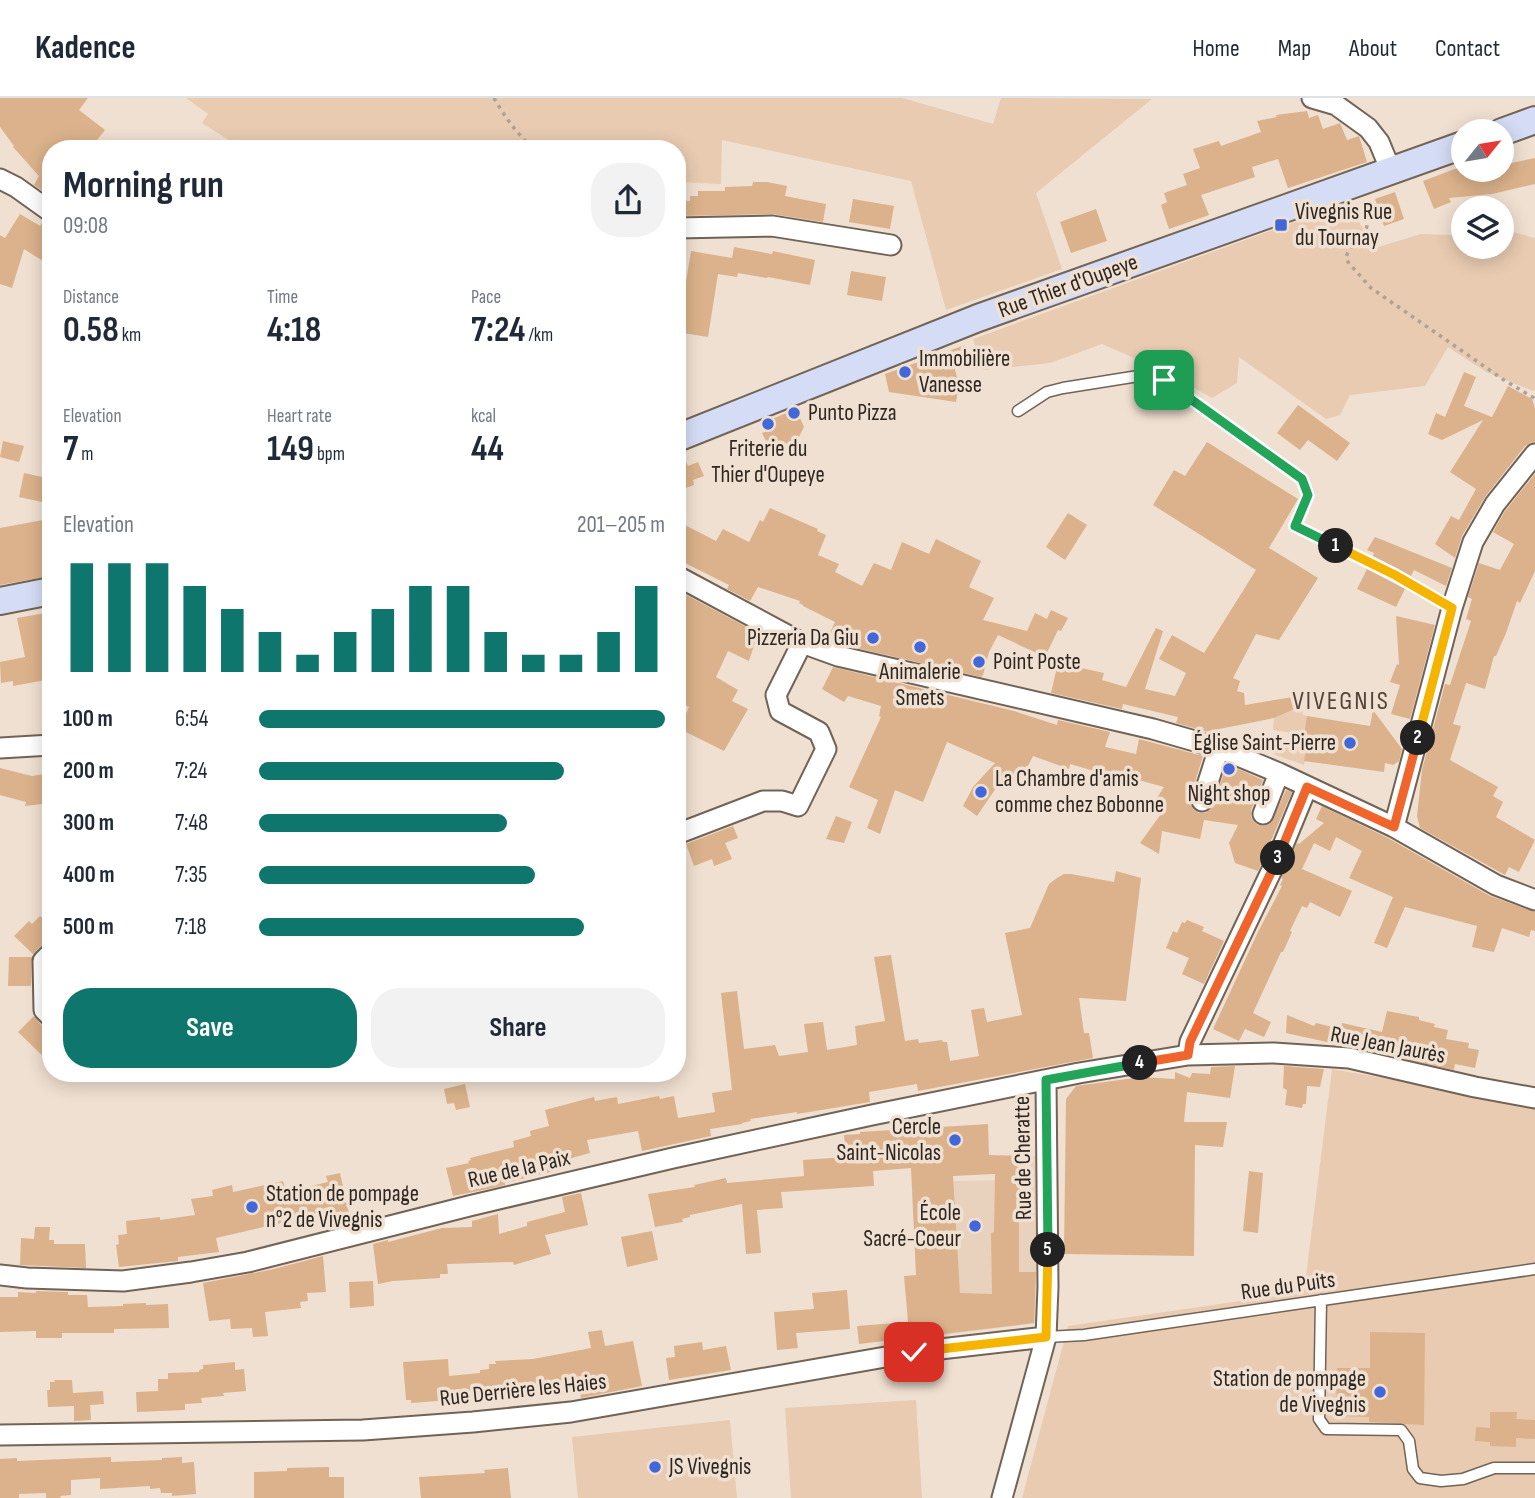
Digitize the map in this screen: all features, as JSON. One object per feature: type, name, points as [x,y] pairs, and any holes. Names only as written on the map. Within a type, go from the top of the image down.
[{"type":"main road","points":[[1514,128],[1535,120]]},
{"type":"main road","name":"Rue Thier d'Oupeye","points":[[686,434],[978,318],[1451,150]]},
{"type":"main road","points":[[0,601],[42,593]]},
{"type":"street","points":[[1312,98],[1336,105],[1368,128],[1380,142],[1391,172]]},
{"type":"street","points":[[0,179],[42,206]]},
{"type":"street","points":[[686,228],[772,226],[891,245]]},
{"type":"street","points":[[1394,827],[1452,608],[1473,542],[1495,504],[1535,454]]},
{"type":"street","points":[[686,581],[802,643],[838,656],[1153,729],[1219,748],[1394,827],[1496,885],[1535,900]]},
{"type":"street","points":[[686,831],[763,801],[782,801],[798,807],[826,749],[819,732],[780,710],[776,695],[802,643]]},
{"type":"street","points":[[0,748],[42,746]]},
{"type":"street","points":[[1202,801],[1219,748]]},
{"type":"street","points":[[1263,814],[1279,774]]},
{"type":"street","points":[[1188,1055],[1190,1042],[1279,855],[1307,787]]},
{"type":"street","name":"Rue Jean Jaurès","points":[[1188,1055],[1274,1053],[1349,1058],[1535,1098]]},
{"type":"street","name":"Rue de Cheratte","points":[[1002,1498],[1046,1337],[1046,1080],[1188,1055]]},
{"type":"street","name":"Rue de la Paix","points":[[0,1275],[123,1281],[248,1262],[673,1158],[1046,1080]]},
{"type":"street","name":"Rue Derrière les Haies","points":[[0,1435],[363,1430],[473,1422],[571,1412],[914,1352],[1046,1337]]},
{"type":"lane","points":[[1018,411],[1047,392],[1151,374],[1164,380],[1302,479],[1308,495],[1295,526],[1395,575],[1452,608]]},
{"type":"lane","name":"Rue du Puits","points":[[1046,1337],[1084,1335],[1535,1269]]},
{"type":"lane","points":[[1321,1300],[1319,1419],[1326,1429],[1401,1430],[1409,1441],[1413,1469],[1420,1478],[1441,1481],[1463,1479],[1494,1468],[1535,1468]]},
{"type":"path","points":[[494,98],[505,117],[524,140]]},
{"type":"path","points":[[1353,204],[1366,212],[1368,225],[1346,257],[1371,288],[1535,401]]},
{"type":"shaded area","points":[[186,98],[902,98],[993,124],[1001,98],[1152,99],[1036,193],[1062,269],[946,310],[911,181],[722,140],[721,184],[686,182],[686,140],[229,140],[202,123],[208,114]]},
{"type":"shaded area","points":[[1347,203],[1375,248],[1421,234],[1451,235],[1451,259],[1514,259],[1514,232],[1535,238],[1533,391],[1486,372],[1448,347],[1425,386],[1350,395],[1340,415],[1326,419],[1239,357],[1237,383],[1212,398],[1162,370],[1102,344],[1050,363],[983,370],[973,339]]},
{"type":"shaded area","points":[[1302,707],[1303,715],[1311,717],[1305,735],[1273,730],[1274,718]]},
{"type":"shaded area","points":[[1272,740],[1303,745],[1302,750],[1306,751],[1304,765],[1273,754]]},
{"type":"shaded area","points":[[1332,1069],[1535,1107],[1535,1498],[1022,1498],[1068,1326],[1304,1292]]},
{"type":"shaded area","name":"École Sacré-Coeur","points":[[1011,1156],[1036,1156],[1037,1323],[942,1335],[939,1294],[951,1181],[1010,1180]]},
{"type":"shaded area","points":[[916,1400],[922,1498],[791,1498],[785,1408]]},
{"type":"shaded area","name":"JS Vivegnis","points":[[730,1420],[737,1498],[578,1498],[572,1437]]},
{"type":"building","points":[[0,98],[88,98],[79,110],[105,130],[97,140],[42,140],[42,191],[34,185],[39,176],[13,147],[0,127]]},
{"type":"building","points":[[1307,111],[1309,118],[1318,115],[1323,129],[1340,123],[1347,140],[1359,136],[1367,162],[1288,188],[1278,159],[1252,167],[1255,177],[1201,195],[1209,215],[1169,229],[1161,205],[1167,202],[1164,193],[1187,185],[1183,174],[1200,168],[1193,149],[1219,141],[1221,146],[1261,132],[1257,121],[1277,117],[1276,115]]},
{"type":"building","points":[[1535,158],[1535,184],[1492,194],[1451,196],[1451,202],[1434,209],[1423,181],[1451,170],[1451,182],[1514,182],[1514,162]]},
{"type":"building","points":[[753,182],[767,182],[787,186],[785,196],[826,204],[823,222],[772,214],[686,216],[686,201],[690,201],[690,196],[698,196],[698,191],[725,191],[725,187],[752,186]]},
{"type":"building","points":[[1395,192],[1404,219],[1384,226],[1375,199]]},
{"type":"building","points":[[853,199],[894,206],[890,229],[849,222]]},
{"type":"building","points":[[1096,209],[1107,241],[1071,253],[1060,222]]},
{"type":"building","points":[[20,214],[40,226],[42,223],[42,260],[24,249],[12,288],[0,284],[0,235],[5,238]]},
{"type":"building","points":[[734,247],[772,254],[773,251],[815,260],[810,285],[738,273],[737,277],[718,274],[708,337],[686,333],[686,282],[691,251],[732,258]]},
{"type":"building","points":[[851,271],[886,277],[882,301],[847,295]]},
{"type":"building","points":[[965,345],[971,362],[954,366],[959,385],[956,402],[889,392],[885,374]]},
{"type":"building","points":[[1464,372],[1476,377],[1464,406],[1492,417],[1508,386],[1532,399],[1535,408],[1535,442],[1525,446],[1485,497],[1462,536],[1455,558],[1435,544],[1451,516],[1459,520],[1476,489],[1450,472],[1483,420],[1442,440],[1428,434],[1436,413],[1445,417]]},
{"type":"building","points":[[1298,405],[1350,443],[1337,461],[1308,440],[1300,450],[1277,433]]},
{"type":"building","points":[[796,409],[804,427],[797,441],[780,449],[778,445],[770,449],[762,433],[769,430],[765,422]]},
{"type":"building","points":[[3,441],[24,446],[19,462],[0,457]]},
{"type":"building","points":[[1207,442],[1298,499],[1269,548],[1318,578],[1279,640],[1256,634],[1233,678],[1240,681],[1237,691],[1244,693],[1245,705],[1323,692],[1324,697],[1274,718],[1214,730],[1212,733],[1176,723],[1178,717],[1123,704],[1122,709],[1051,693],[1058,663],[1104,673],[1102,680],[1126,687],[1156,628],[1163,631],[1145,689],[1175,696],[1186,673],[1159,659],[1172,635],[1204,653],[1256,570],[1153,505],[1174,470],[1185,476]]},
{"type":"building","points":[[686,462],[688,466],[698,462],[704,476],[693,480],[694,485],[686,488]]},
{"type":"building","points":[[24,473],[42,477],[42,502],[19,497]]},
{"type":"building","points":[[1535,474],[1535,571],[1520,603],[1517,601],[1506,633],[1494,656],[1485,689],[1466,683],[1453,724],[1461,726],[1450,760],[1498,787],[1493,796],[1503,802],[1496,817],[1535,840],[1519,872],[1509,867],[1505,875],[1420,828],[1417,816],[1422,770],[1445,684],[1450,685],[1471,621],[1466,619],[1472,599],[1468,597],[1479,563],[1500,570],[1514,544],[1493,532],[1505,511]]},
{"type":"building","points":[[770,508],[818,529],[817,531],[826,535],[818,555],[839,564],[835,572],[862,586],[874,563],[891,570],[902,542],[929,554],[936,539],[981,561],[969,587],[994,598],[983,620],[1027,631],[1035,613],[1047,619],[1051,610],[1068,618],[1061,631],[1058,630],[1045,657],[998,635],[981,677],[844,645],[846,641],[829,635],[835,622],[803,606],[800,601],[758,587],[750,601],[727,589],[729,585],[686,564],[686,526],[716,541],[723,529],[749,542],[760,520],[763,522]]},
{"type":"building","points":[[1068,513],[1087,525],[1065,560],[1046,547]]},
{"type":"building","points":[[42,520],[42,578],[0,585],[0,528]]},
{"type":"building","points":[[1375,537],[1452,568],[1446,586],[1414,570],[1411,576],[1373,556],[1374,553],[1367,550]]},
{"type":"building","points":[[1367,569],[1405,589],[1396,607],[1357,589]]},
{"type":"building","points":[[686,595],[758,633],[749,661],[728,651],[716,677],[738,690],[732,701],[748,709],[724,751],[686,732],[686,714],[689,707],[686,706]]},
{"type":"building","points":[[42,614],[42,681],[13,686],[13,681],[1,683],[0,662],[25,657],[17,618]]},
{"type":"building","points":[[1396,616],[1435,625],[1410,719],[1391,714],[1400,685],[1390,682],[1397,664],[1399,665]]},
{"type":"building","points":[[833,667],[1014,711],[1057,725],[1058,720],[1110,732],[1105,747],[1136,754],[1139,739],[1203,756],[1190,798],[1193,809],[1199,813],[1205,813],[1213,805],[1227,764],[1263,780],[1251,810],[1251,817],[1258,825],[1271,823],[1286,790],[1292,792],[1258,871],[1235,863],[1229,843],[1238,825],[1204,820],[1200,839],[1162,831],[1159,854],[1140,843],[1161,814],[1151,807],[1164,787],[1102,770],[1101,773],[1070,764],[1069,769],[1033,756],[1025,772],[1018,769],[1015,776],[1007,772],[977,816],[963,806],[973,787],[995,763],[947,742],[923,802],[895,790],[880,834],[867,828],[878,800],[849,787],[881,717],[881,706],[848,696],[844,702],[822,689]]},
{"type":"building","name":"Église Saint-Pierre","points":[[1373,710],[1402,749],[1399,761],[1393,765],[1385,763],[1384,772],[1304,761],[1306,751],[1302,750],[1307,716],[1370,726]]},
{"type":"building","points":[[0,768],[32,776],[42,774],[42,804],[25,806],[26,802],[0,795]]},
{"type":"building","points":[[1322,806],[1388,838],[1490,896],[1535,912],[1535,931],[1531,930],[1529,937],[1502,928],[1494,952],[1472,947],[1477,926],[1405,907],[1387,948],[1374,943],[1393,897],[1349,878],[1362,851],[1336,837],[1330,851],[1314,843],[1302,869],[1352,891],[1340,917],[1310,902],[1307,908],[1302,906],[1253,1013],[1271,1022],[1264,1037],[1245,1029],[1239,1041],[1213,1029],[1282,886],[1281,878],[1297,843],[1324,823],[1316,819]]},
{"type":"building","points":[[836,816],[852,822],[844,843],[826,839]]},
{"type":"building","points":[[733,826],[738,838],[725,843],[732,859],[714,866],[712,859],[694,866],[686,844]]},
{"type":"building","points":[[1116,871],[1141,878],[1126,1001],[1079,998],[1084,1033],[1089,1033],[1093,1058],[918,1091],[917,1084],[869,1092],[870,1102],[750,1119],[751,1121],[742,1124],[710,1129],[711,1136],[642,1151],[638,1131],[587,1140],[590,1153],[565,1160],[567,1168],[453,1196],[446,1168],[469,1163],[470,1158],[514,1147],[513,1141],[531,1136],[530,1131],[549,1126],[545,1110],[594,1097],[595,1101],[617,1097],[618,1104],[659,1096],[660,1099],[674,1096],[678,1118],[715,1112],[712,1093],[732,1090],[721,993],[737,991],[744,1049],[775,1045],[779,1056],[808,1052],[804,1024],[823,1022],[827,1050],[857,1045],[855,1026],[885,1021],[874,957],[891,955],[905,1041],[918,1039],[919,1043],[942,1040],[947,1042],[950,1061],[979,1056],[971,1010],[984,1008],[987,1022],[1022,1015],[1005,933],[1030,928],[1049,884],[1064,874],[1114,882]]},
{"type":"building","points":[[40,916],[42,918],[42,945],[33,954],[14,936],[29,921],[32,924]]},
{"type":"building","points":[[1187,920],[1204,927],[1202,931],[1224,941],[1204,984],[1182,974],[1189,958],[1166,948],[1173,931],[1177,933],[1182,922]]},
{"type":"building","points":[[9,957],[32,957],[31,986],[8,986]]},
{"type":"building","points":[[1387,1011],[1419,1017],[1419,1020],[1435,1024],[1434,1027],[1448,1030],[1446,1039],[1469,1043],[1468,1048],[1479,1050],[1475,1068],[1455,1064],[1454,1070],[1286,1033],[1287,1015],[1314,1026],[1316,1023],[1341,1029],[1342,1023],[1382,1032]]},
{"type":"building","points":[[34,1016],[42,1026],[42,1055],[18,1032]]},
{"type":"building","points":[[1235,1066],[1230,1098],[1187,1092],[1184,1122],[1227,1122],[1223,1147],[1195,1145],[1194,1256],[1064,1254],[1066,1099],[1076,1086],[1141,1077],[1175,1079],[1175,1072],[1190,1078],[1192,1073],[1210,1074],[1211,1067]]},
{"type":"building","points":[[1284,1066],[1324,1069],[1320,1087],[1307,1086],[1306,1104],[1303,1104],[1302,1108],[1285,1105],[1287,1090],[1283,1088]]},
{"type":"building","points":[[465,1084],[470,1107],[456,1110],[454,1103],[447,1104],[444,1089]]},
{"type":"building","points":[[988,1124],[989,1155],[1028,1156],[1028,1200],[1034,1201],[1034,1220],[1019,1220],[1019,1272],[1036,1272],[1034,1323],[859,1344],[857,1326],[908,1322],[904,1276],[916,1275],[911,1168],[873,1171],[874,1186],[781,1192],[783,1208],[757,1210],[761,1253],[746,1254],[742,1204],[690,1215],[682,1219],[683,1222],[655,1227],[648,1194],[695,1187],[694,1185],[726,1178],[727,1183],[804,1176],[803,1160],[846,1157],[844,1135]],"holes":[[[995,1174],[994,1232],[991,1233],[992,1294],[960,1293],[953,1176]]]},
{"type":"building","points":[[1249,1171],[1263,1173],[1258,1233],[1243,1231]]},
{"type":"building","points":[[340,1173],[351,1222],[338,1225],[334,1211],[216,1238],[219,1252],[178,1257],[178,1261],[119,1267],[116,1245],[119,1244],[118,1235],[127,1234],[126,1221],[195,1215],[191,1199],[213,1196],[212,1190],[232,1185],[233,1192],[283,1181],[286,1192],[328,1182],[326,1176]]},
{"type":"building","points":[[581,1193],[588,1225],[545,1235],[551,1254],[514,1265],[513,1262],[447,1264],[448,1274],[440,1274],[440,1278],[378,1284],[373,1244],[442,1228],[472,1227],[472,1221],[498,1214],[499,1234],[527,1226],[527,1222],[565,1212],[562,1197]]},
{"type":"building","points":[[35,1227],[50,1227],[49,1240],[54,1240],[54,1244],[85,1244],[86,1268],[20,1265],[21,1238],[34,1239]]},
{"type":"building","points":[[652,1231],[658,1260],[627,1267],[621,1237]]},
{"type":"building","points":[[323,1256],[326,1292],[307,1293],[308,1301],[300,1302],[301,1308],[265,1312],[268,1336],[253,1337],[252,1328],[231,1329],[230,1319],[209,1321],[203,1283]]},
{"type":"building","points":[[373,1281],[374,1306],[350,1308],[349,1282]]},
{"type":"building","points":[[847,1290],[850,1329],[796,1333],[798,1348],[777,1350],[774,1312],[814,1309],[812,1293]]},
{"type":"building","points":[[18,1292],[87,1295],[88,1307],[168,1304],[169,1328],[114,1329],[114,1333],[62,1333],[62,1338],[36,1338],[36,1331],[0,1332],[0,1297],[18,1297]]},
{"type":"building","points":[[602,1330],[605,1346],[633,1341],[642,1386],[581,1398],[578,1385],[518,1395],[411,1403],[411,1400],[406,1400],[403,1362],[448,1359],[449,1376],[480,1373],[480,1370],[489,1369],[489,1364],[496,1364],[495,1361],[533,1359],[591,1348],[588,1332]]},
{"type":"building","name":"Station de pompage de Vivegnis","points":[[1370,1332],[1425,1333],[1424,1425],[1369,1422],[1369,1417],[1336,1416],[1337,1368],[1370,1368]]},
{"type":"building","points":[[702,1342],[703,1350],[726,1346],[731,1370],[669,1380],[666,1358],[675,1357],[674,1346]]},
{"type":"building","points":[[235,1362],[235,1370],[244,1369],[246,1391],[201,1398],[202,1403],[185,1404],[185,1410],[137,1412],[136,1392],[158,1391],[158,1379],[168,1379],[168,1373],[199,1372],[203,1365]]},
{"type":"building","points":[[54,1380],[72,1380],[73,1393],[103,1391],[104,1404],[90,1405],[91,1420],[74,1421],[74,1406],[48,1407],[47,1390],[50,1390],[50,1382],[55,1382]]},
{"type":"building","points":[[1490,1412],[1517,1412],[1516,1419],[1535,1420],[1535,1439],[1516,1438],[1516,1447],[1490,1446],[1490,1442],[1475,1441],[1476,1427],[1490,1428]]},
{"type":"building","points":[[111,1457],[111,1462],[182,1457],[182,1463],[194,1462],[196,1494],[172,1496],[172,1493],[161,1493],[160,1488],[150,1489],[150,1486],[100,1489],[100,1478],[71,1480],[71,1495],[60,1496],[61,1498],[46,1498],[46,1493],[0,1498],[0,1459],[17,1458],[17,1461]]},
{"type":"building","points":[[329,1467],[329,1477],[344,1477],[344,1498],[254,1498],[254,1472]]},
{"type":"building","points":[[508,1468],[511,1498],[421,1498],[419,1477],[485,1473],[484,1470]]},
{"type":"place","name":"Vivegnis Rue du Tournay","points":[[1281,225]]},
{"type":"place","name":"Immobilière Vanesse","points":[[905,372]]},
{"type":"place","name":"Punto Pizza","points":[[794,413]]},
{"type":"place","name":"Friterie du Thier d'Oupeye","points":[[768,424]]},
{"type":"place","name":"Pizzeria Da Giu","points":[[873,638]]},
{"type":"place","name":"Animalerie Smets","points":[[920,647]]},
{"type":"place","name":"Point Poste","points":[[979,662]]},
{"type":"place","name":"Église Saint-Pierre","points":[[1350,743]]},
{"type":"place","name":"Night shop","points":[[1229,769]]},
{"type":"place","name":"La Chambre d'amis comme chez Bobonne","points":[[981,792]]},
{"type":"place","name":"Cercle Saint-Nicolas","points":[[955,1140]]},
{"type":"place","name":"Station de pompage n°2 de Vivegnis","points":[[252,1207]]},
{"type":"place","name":"École Sacré-Coeur","points":[[975,1226]]},
{"type":"place","name":"Station de pompage de Vivegnis","points":[[1380,1392]]},
{"type":"place","name":"JS Vivegnis","points":[[655,1467]]},
{"type":"district","name":"VIVEGNIS","points":[[1341,701]]},
{"type":"route","points":[[914,1352],[1046,1337],[1046,1080],[1188,1055],[1190,1042],[1279,855],[1307,787],[1394,827],[1452,608],[1395,575],[1295,526],[1308,495],[1302,479],[1164,380]]}]
